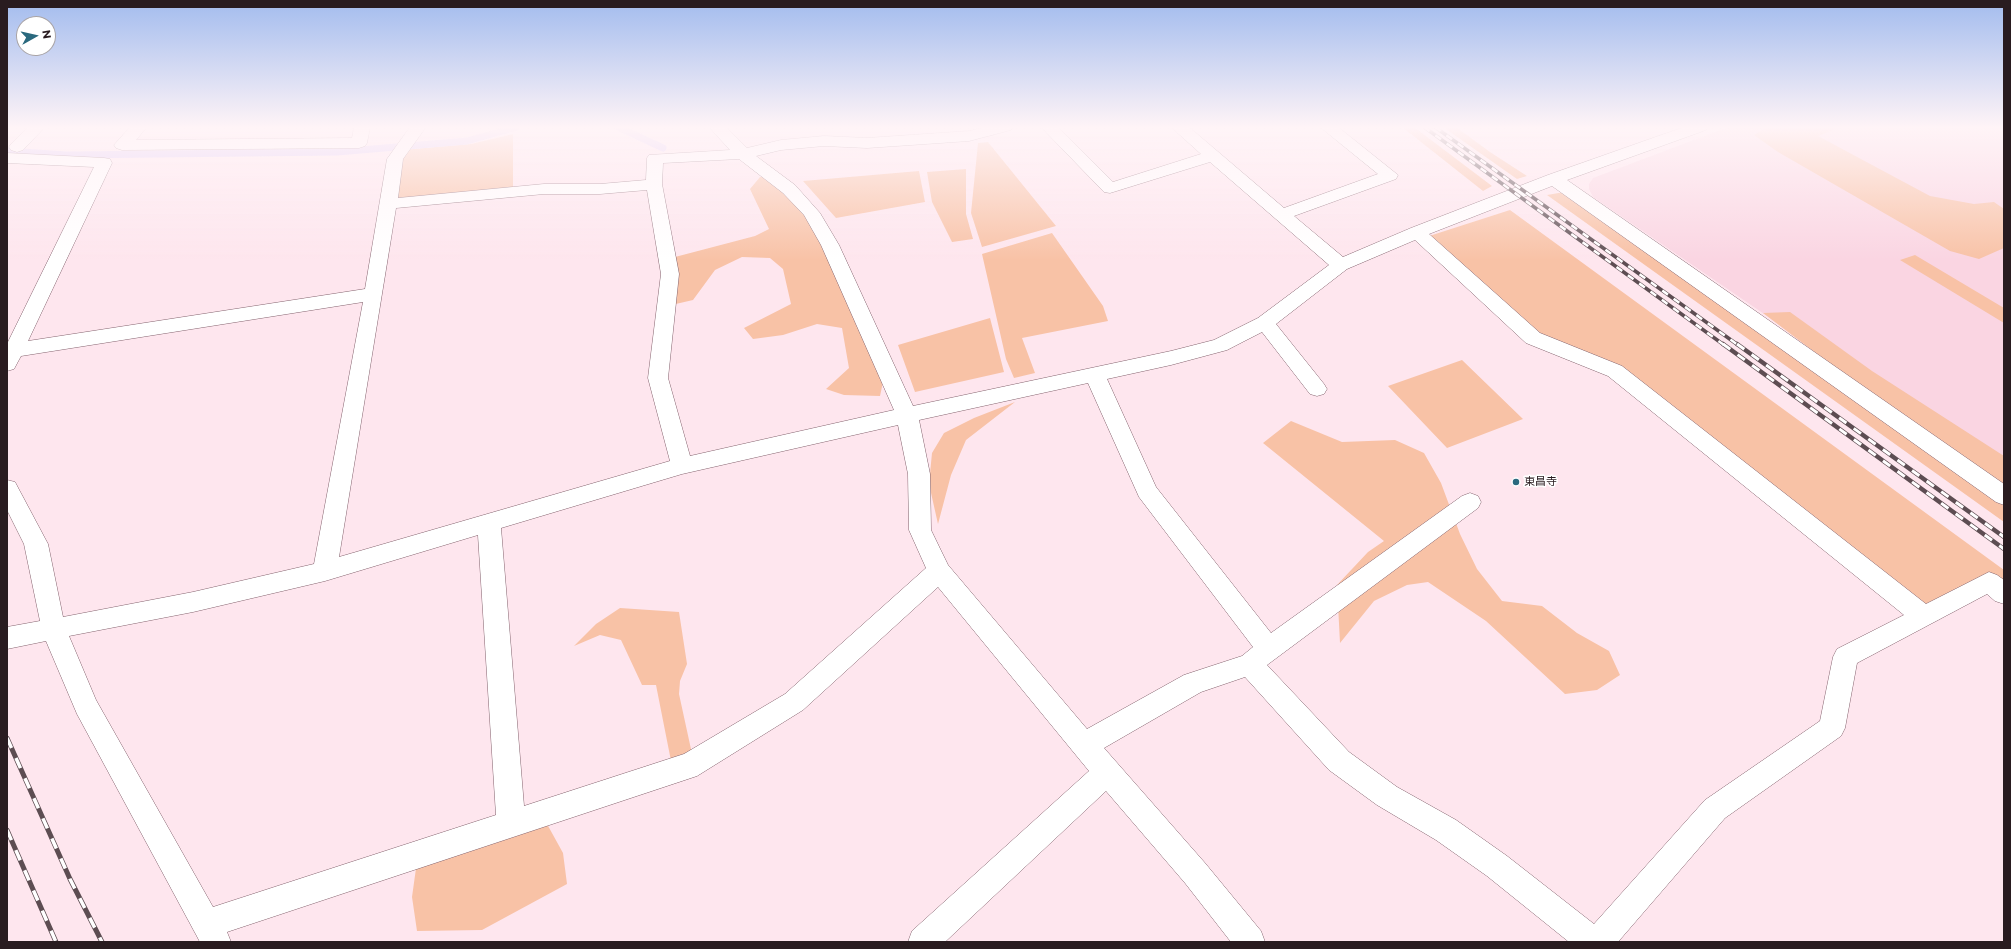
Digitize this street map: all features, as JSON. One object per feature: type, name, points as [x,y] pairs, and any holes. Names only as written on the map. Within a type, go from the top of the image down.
[{"type":"street","points":[[11,357],[100,171]]},
{"type":"street","points":[[325,571],[374,294],[393,171]]},
{"type":"street","points":[[655,171],[654,184],[670,274],[658,378],[682,466]]},
{"type":"street","points":[[767,171],[789,189],[811,212],[830,245],[907,415],[919,474],[920,530],[939,571],[1084,745],[1195,873],[1250,942]]},
{"type":"street","points":[[1093,171],[1110,188],[1163,171]]},
{"type":"street","points":[[1230,171],[1341,265]]},
{"type":"street","points":[[1281,215],[1390,175],[1385,171]]},
{"type":"street","points":[[7,638],[193,602],[325,571],[682,466],[907,415],[1095,375],[1220,345],[1265,323],[1341,265],[1416,232],[1575,171]]},
{"type":"street","points":[[1554,179],[2004,496]]},
{"type":"street","points":[[388,204],[544,189],[600,189],[654,184]]},
{"type":"street","points":[[1416,232],[1533,338],[1614,371],[1924,617]]},
{"type":"street","points":[[11,357],[374,294]]},
{"type":"street","points":[[1265,323],[1317,389]]},
{"type":"street","points":[[1095,375],[1147,491],[1260,656],[1339,761],[1386,796],[1446,830],[1497,866],[1593,942]]},
{"type":"street","points":[[7,488],[36,544],[54,630],[86,706],[211,933],[512,824],[687,767],[794,702],[939,571]]},
{"type":"street","points":[[1084,745],[1193,683],[1260,656],[1470,502]]},
{"type":"street","points":[[490,522],[512,824]]},
{"type":"street","points":[[1598,942],[1715,809],[1832,728],[1846,656],[1924,617],[1989,582],[2004,594]]},
{"type":"street","points":[[923,942],[1107,772]]},
{"type":"shaded area","points":[[395,171],[513,171],[513,192],[387,204]]},
{"type":"shaded area","points":[[919,171],[925,202],[836,218],[803,181]]},
{"type":"shaded area","points":[[966,171],[966,214],[973,239],[952,242],[932,202],[927,172]]},
{"type":"shaded area","points":[[975,171],[1012,171],[1056,226],[982,247],[971,213]]},
{"type":"shaded area","points":[[1458,171],[1473,171],[1492,186],[1483,191]]},
{"type":"shaded area","points":[[1506,171],[1520,171],[1527,176],[1517,179]]},
{"type":"shaded area","points":[[1611,171],[2004,171],[2004,478],[1593,197],[1589,189],[1589,184],[1593,178]]},
{"type":"shaded area","points":[[1812,171],[1884,171],[1930,196],[1974,204],[1994,202],[2004,209],[2004,248],[1979,259],[1950,251]]},
{"type":"shaded area","points":[[772,175],[808,209],[886,368],[880,396],[844,395],[826,389],[849,368],[842,328],[817,324],[783,335],[753,339],[744,328],[791,304],[783,269],[770,258],[742,257],[715,270],[693,300],[667,306],[675,257],[755,236],[769,229],[750,189],[760,177]]},
{"type":"shaded area","points":[[1570,191],[2004,502],[2004,522],[1547,195]]},
{"type":"shaded area","points":[[1510,210],[2004,570],[2004,593],[1989,582],[1924,617],[1615,371],[1533,338],[1423,238]]},
{"type":"shaded area","points":[[1052,233],[1103,306],[1108,321],[1022,338],[1035,373],[1014,378],[1006,359],[982,254]]},
{"type":"shaded area","points":[[1915,255],[2004,308],[2004,323],[1900,260]]},
{"type":"shaded area","points":[[1790,312],[1872,371],[2004,456],[2004,496],[1763,313]]},
{"type":"shaded area","points":[[990,318],[1004,372],[915,392],[898,345]]},
{"type":"shaded area","points":[[1462,360],[1523,419],[1447,448],[1388,386]]},
{"type":"shaded area","points":[[1015,402],[966,440],[951,475],[938,524],[929,484],[932,453],[944,433],[974,418]]},
{"type":"shaded area","points":[[1291,421],[1342,442],[1395,440],[1424,453],[1441,483],[1460,534],[1477,569],[1502,601],[1542,606],[1577,633],[1609,651],[1620,675],[1597,690],[1565,694],[1486,621],[1428,582],[1407,585],[1374,601],[1340,643],[1337,585],[1368,552],[1384,541],[1263,443]]},
{"type":"shaded area","points":[[620,608],[679,612],[687,664],[680,681],[679,694],[694,763],[673,771],[656,685],[642,685],[621,640],[600,635],[574,646],[596,624]]},
{"type":"shaded area","points":[[547,824],[563,853],[567,884],[482,930],[417,931],[412,897],[418,854]]},
{"type":"railway","points":[[1485,171],[1724,345]]},
{"type":"railway","points":[[1497,171],[1738,345]]},
{"type":"railway","points":[[1723,344],[2004,549]]},
{"type":"railway","points":[[1737,344],[2004,537]]},
{"type":"railway","points":[[7,738],[70,879],[102,942]]},
{"type":"railway","points":[[7,830],[56,942]]},
{"type":"place","name":"東昌寺","points":[[1516,482]]}]
